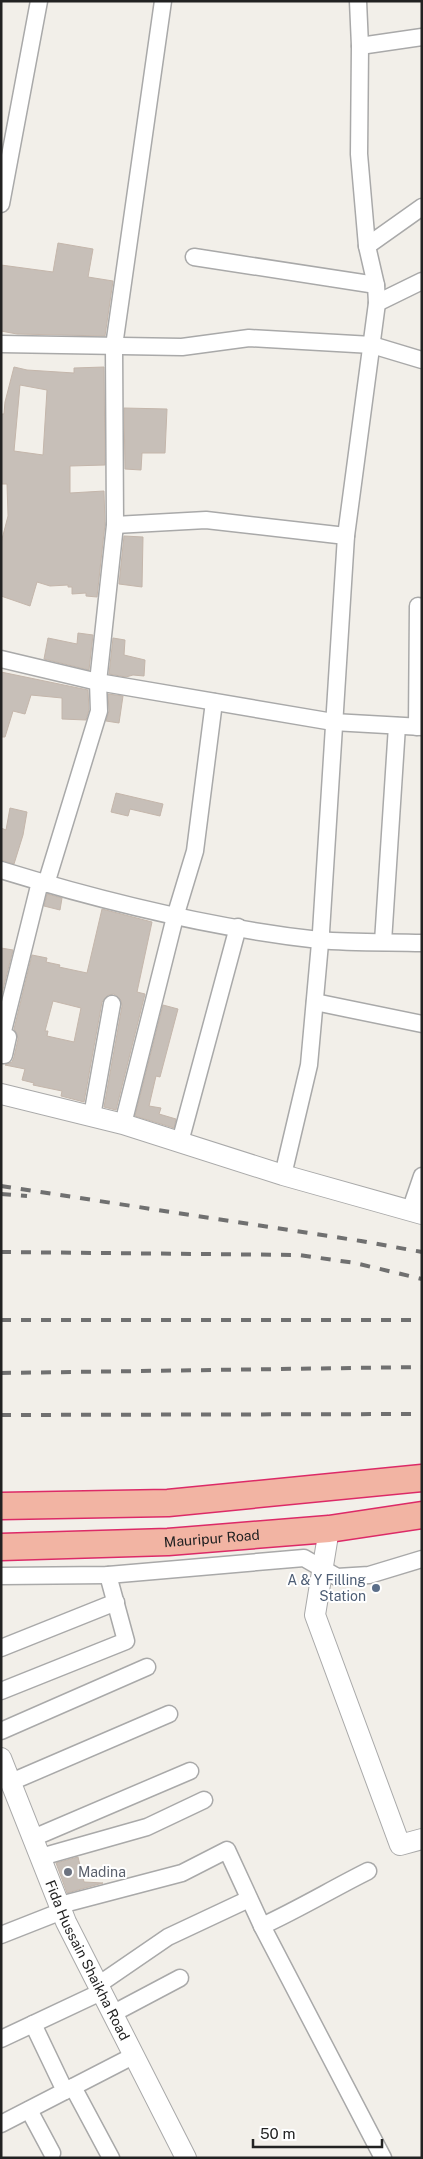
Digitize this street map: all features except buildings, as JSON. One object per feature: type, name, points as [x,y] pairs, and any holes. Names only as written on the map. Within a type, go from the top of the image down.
[{"type":"highway","points":[[1,1506],[168,1503],[422,1478]]},
{"type":"highway","name":"Mauripur Road","points":[[1,1547],[168,1542],[329,1530],[422,1515]]},
{"type":"street","points":[[1,204],[8,126],[39,1]]},
{"type":"street","points":[[1,1055],[4,1055],[8,1037],[2,1035],[43,883],[99,711],[98,682],[115,525],[114,346],[163,1]]},
{"type":"street","points":[[283,1175],[309,1066],[320,940],[346,536],[378,303],[367,246],[359,154],[360,46],[358,1]]},
{"type":"street","points":[[360,46],[422,37]]},
{"type":"street","points":[[367,246],[422,207]]},
{"type":"street","points":[[194,257],[376,285]]},
{"type":"street","points":[[378,303],[422,281]]},
{"type":"street","points":[[1,344],[182,347],[250,338],[372,345],[422,360]]},
{"type":"street","points":[[115,525],[206,520],[346,536]]},
{"type":"street","points":[[1,659],[98,682],[333,722],[419,727],[418,606]]},
{"type":"street","points":[[123,1124],[175,917],[195,851],[214,702]]},
{"type":"street","points":[[383,942],[397,726]]},
{"type":"street","points":[[1,870],[43,883],[175,917],[320,940],[422,943]]},
{"type":"street","points":[[180,1142],[238,927]]},
{"type":"street","points":[[315,1002],[422,1024]]},
{"type":"street","points":[[92,1116],[112,1004]]},
{"type":"street","points":[[1,1094],[123,1124],[283,1175],[416,1213],[422,1176]]},
{"type":"street","points":[[329,1530],[315,1615],[400,1845],[422,1839]]},
{"type":"street","points":[[1,1576],[108,1575],[304,1558],[337,1577],[369,1575],[422,1560]]},
{"type":"street","points":[[1,1691],[126,1641],[108,1575]]},
{"type":"street","points":[[1,1648],[116,1602]]},
{"type":"street","points":[[1,1731],[147,1667]]},
{"type":"street","points":[[11,1782],[169,1714]]},
{"type":"street","name":"Fida Hussain Shaikha Road","points":[[1,1758],[61,1908],[99,1989],[186,2158]]},
{"type":"street","points":[[33,1838],[190,1771]]},
{"type":"street","points":[[41,1857],[148,1828],[204,1800]]},
{"type":"street","points":[[1,1935],[61,1908],[182,1873],[227,1850],[262,1926],[383,2158]]},
{"type":"street","points":[[262,1926],[302,1908],[368,1871]]},
{"type":"street","points":[[1,2039],[99,1989],[168,1937],[249,1899]]},
{"type":"street","points":[[112,2014],[180,1978]]},
{"type":"street","points":[[33,2024],[69,2089],[111,2158]]},
{"type":"street","points":[[1,2124],[133,2056]]},
{"type":"street","points":[[29,2110],[52,2153]]},
{"type":"railway","points":[[1,1186],[422,1252]]},
{"type":"railway","points":[[1,1194],[27,1196]]},
{"type":"railway","points":[[1,1252],[299,1255],[355,1263],[422,1279]]},
{"type":"railway","points":[[1,1320],[422,1320]]},
{"type":"railway","points":[[1,1373],[422,1367]]},
{"type":"railway","points":[[1,1415],[422,1414]]},
{"type":"place","name":"A & Y Filling Station","points":[[376,1588]]},
{"type":"place","name":"Madina","points":[[68,1872]]}]
